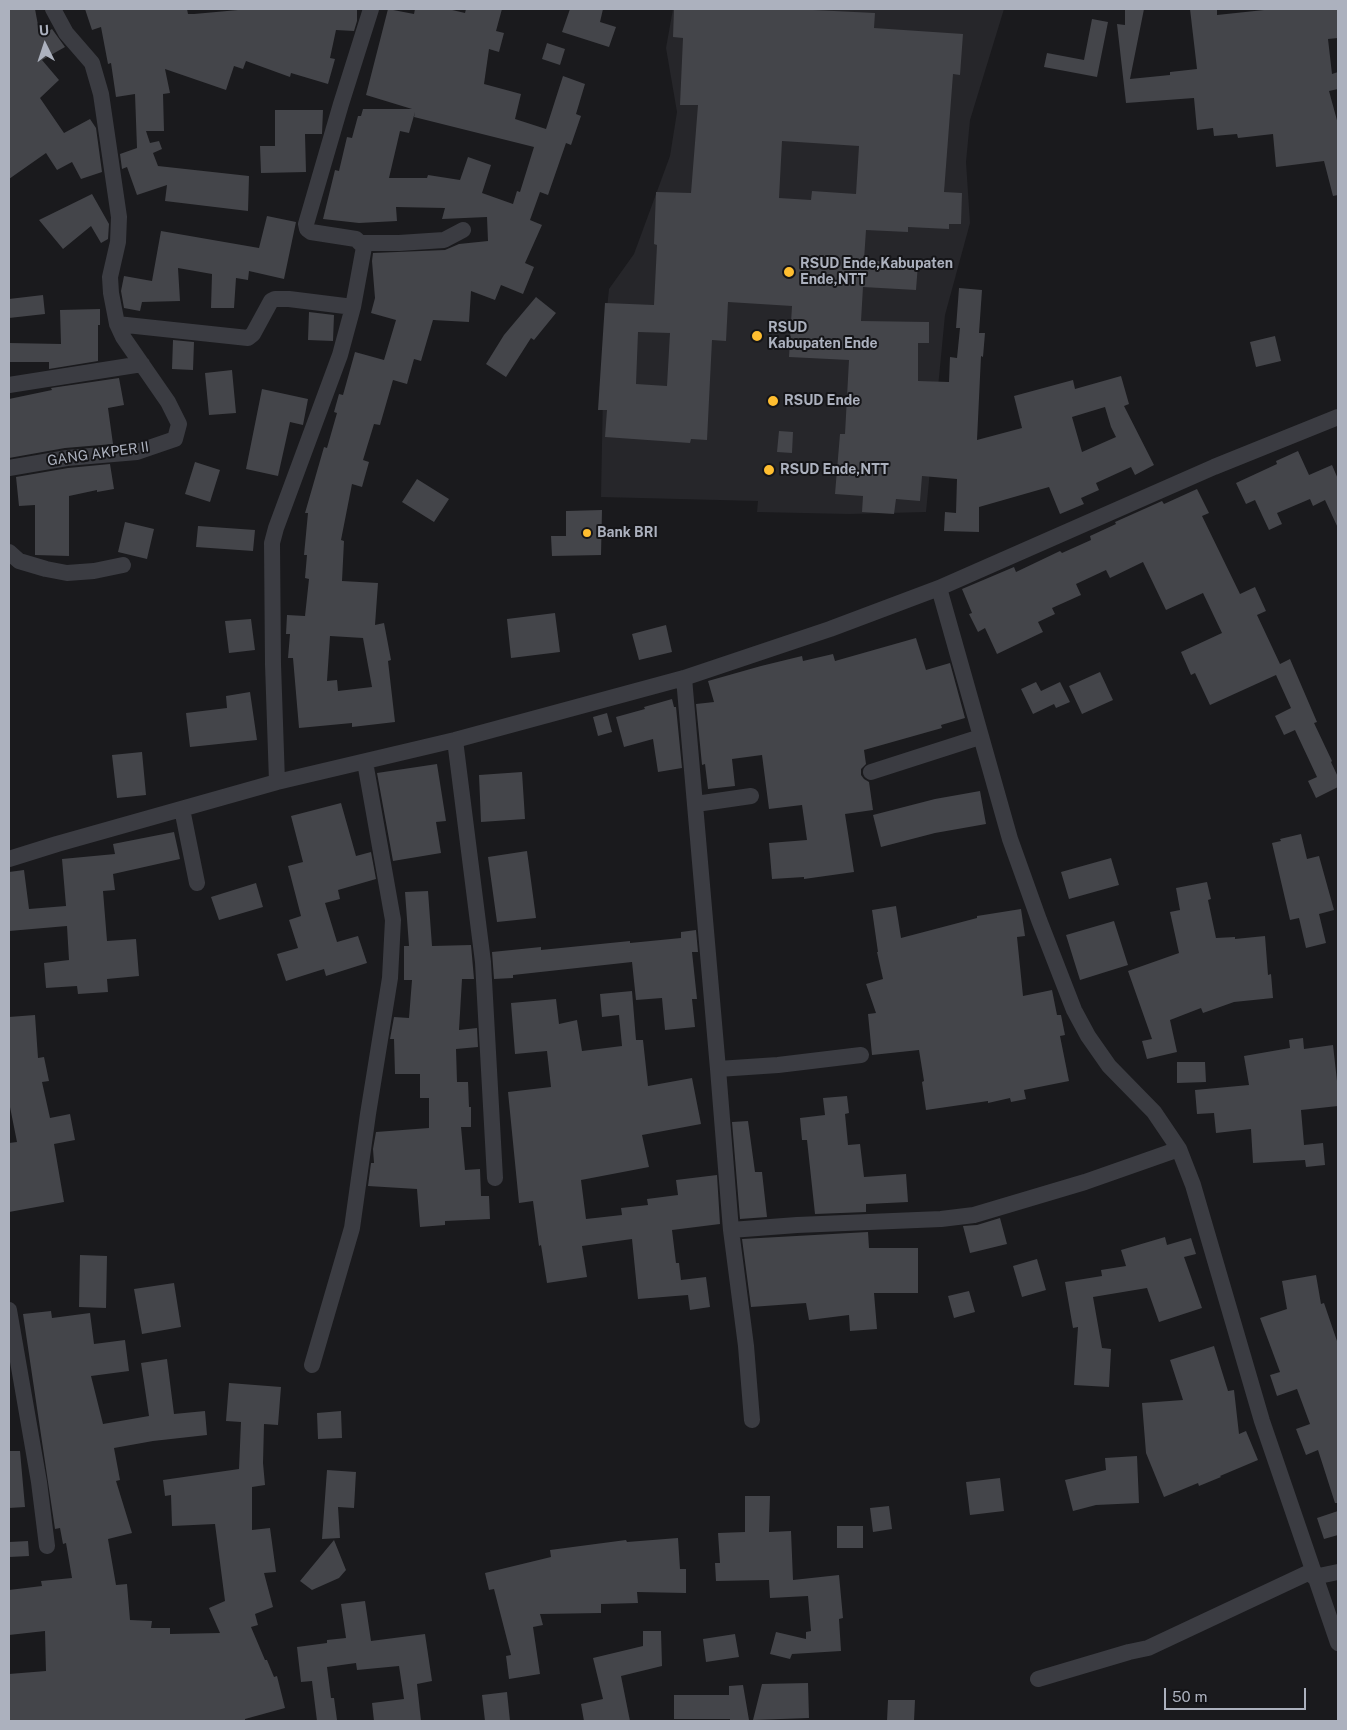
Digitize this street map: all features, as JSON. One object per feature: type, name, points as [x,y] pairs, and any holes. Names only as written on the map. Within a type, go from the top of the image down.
[{"type":"street","points":[[9,385],[142,364],[123,337],[117,324],[111,293],[110,277],[118,242],[119,217],[101,94],[92,63],[66,33],[53,9]]},
{"type":"street","points":[[277,782],[272,664],[272,543],[340,354],[353,307],[364,248],[356,239],[311,232],[307,229],[306,224],[371,9]]},
{"type":"street","points":[[361,243],[444,240],[464,230]]},
{"type":"street","points":[[117,324],[244,338],[251,337],[271,301],[276,299],[353,307]]},
{"type":"street","name":"GANG AKPER II","points":[[9,468],[67,458],[137,452],[175,439],[179,424],[168,402],[142,364]]},
{"type":"street","points":[[9,859],[277,782],[455,740],[684,678],[830,629],[939,588],[1214,467],[1338,416]]},
{"type":"street","points":[[9,552],[19,561],[67,573],[94,571],[123,565]]},
{"type":"street","points":[[939,588],[1010,839],[1074,1010],[1088,1036],[1109,1066],[1154,1112],[1179,1149],[1193,1185],[1262,1421],[1338,1643]]},
{"type":"street","points":[[684,678],[731,1230],[746,1346],[752,1420]]},
{"type":"street","points":[[870,772],[980,737]]},
{"type":"street","points":[[455,740],[483,962],[495,1178]]},
{"type":"street","points":[[312,1365],[352,1228],[390,978],[393,920],[364,762]]},
{"type":"street","points":[[696,804],[751,796]]},
{"type":"street","points":[[182,809],[197,883]]},
{"type":"street","points":[[718,1069],[778,1065],[861,1055]]},
{"type":"street","points":[[731,1230],[797,1225],[934,1220],[974,1216],[1076,1185],[1179,1149]]},
{"type":"street","points":[[9,1310],[14,1372],[40,1482],[47,1546]]},
{"type":"street","points":[[1038,1679],[1148,1648],[1313,1574],[1338,1572]]},
{"type":"shaded area","name":"RSUD Ende,Kabupaten Ende,NTT","points":[[673,9],[1004,9],[970,120],[966,162],[970,223],[945,315],[926,512],[849,514],[757,512],[758,501],[601,497],[604,337],[609,289],[634,254],[670,156],[677,112],[666,48]]},
{"type":"building","points":[[9,9],[35,9],[40,36],[52,29],[65,47],[42,60],[59,80],[40,98],[64,133],[90,119],[96,128],[102,172],[81,179],[72,162],[57,170],[46,153],[9,179]]},
{"type":"building","points":[[85,9],[187,9],[188,14],[194,14],[238,9],[357,9],[357,21],[354,31],[336,30],[330,58],[335,59],[328,84],[291,73],[290,77],[246,61],[243,69],[234,66],[226,90],[165,69],[170,93],[163,94],[164,131],[146,131],[150,143],[159,141],[162,149],[153,153],[158,166],[249,176],[248,211],[165,201],[167,185],[137,195],[127,167],[122,169],[120,154],[137,148],[135,94],[116,97],[111,63],[108,64],[101,27],[92,30]]},
{"type":"building","points":[[388,9],[414,14],[415,9],[448,9],[465,13],[466,9],[502,9],[496,31],[504,33],[499,52],[489,49],[484,84],[521,94],[515,119],[546,129],[563,76],[585,84],[576,114],[581,116],[571,145],[566,143],[548,195],[540,192],[530,220],[542,225],[525,263],[534,267],[523,294],[501,285],[495,300],[471,291],[469,322],[433,320],[421,361],[414,359],[407,384],[393,380],[380,425],[374,424],[363,460],[369,462],[362,487],[352,484],[341,540],[344,541],[342,581],[378,583],[375,625],[384,623],[391,660],[388,661],[395,722],[352,727],[352,723],[299,728],[293,658],[288,658],[290,634],[286,634],[287,615],[305,616],[309,579],[305,578],[307,555],[304,555],[308,513],[305,513],[324,447],[327,448],[337,413],[334,412],[339,394],[343,395],[355,352],[384,360],[396,320],[371,313],[375,298],[373,253],[445,250],[459,244],[488,241],[487,217],[442,219],[445,208],[396,207],[397,221],[359,223],[323,219],[335,170],[339,171],[347,137],[352,138],[358,116],[361,116],[363,109],[412,109],[366,95]],"holes":[[[415,112],[414,117],[534,147],[520,192],[517,191],[513,204],[482,193],[491,165],[468,157],[460,180],[428,175],[427,178],[389,178],[400,131],[409,133]],[[330,636],[363,638],[372,687],[338,691],[337,680],[327,681]]]},
{"type":"building","points":[[570,9],[603,9],[600,22],[616,27],[609,47],[562,32]]},
{"type":"building","name":"RSUD Ende,Kabupaten Ende,NTT","points":[[674,9],[793,9],[875,13],[874,28],[963,34],[960,75],[953,74],[944,192],[962,193],[961,224],[949,224],[949,229],[908,227],[908,232],[866,230],[864,260],[918,264],[916,290],[863,287],[861,321],[929,322],[929,343],[918,343],[918,381],[949,382],[950,357],[957,358],[960,328],[956,328],[959,288],[982,290],[979,333],[985,333],[983,357],[981,356],[977,440],[1022,428],[1014,396],[1073,380],[1075,389],[1121,376],[1129,404],[1124,406],[1154,465],[1135,475],[1131,467],[1096,483],[1099,490],[1081,498],[1084,504],[1060,514],[1049,487],[979,507],[979,532],[944,531],[945,512],[956,513],[957,479],[922,476],[920,501],[896,499],[894,514],[862,512],[863,496],[835,494],[840,434],[845,434],[849,360],[789,357],[792,306],[728,302],[726,341],[712,340],[707,440],[691,439],[690,443],[605,437],[607,410],[598,410],[605,303],[654,305],[657,245],[654,244],[656,192],[691,193],[698,105],[680,105],[683,38],[673,37]],"holes":[[[782,141],[859,146],[856,194],[812,191],[811,200],[779,198]],[[638,332],[670,333],[667,386],[636,384]],[[1105,407],[1116,437],[1082,452],[1072,417]]]},
{"type":"building","points":[[1125,9],[1144,9],[1130,79],[1170,75],[1170,72],[1197,69],[1190,9],[1217,9],[1217,15],[1264,9],[1338,9],[1338,38],[1328,39],[1332,74],[1338,72],[1338,89],[1329,91],[1338,124],[1338,195],[1333,196],[1324,161],[1276,167],[1273,134],[1238,138],[1237,134],[1214,136],[1213,128],[1197,130],[1194,98],[1126,103],[1117,24],[1125,25]]},
{"type":"building","points":[[1092,19],[1108,22],[1097,77],[1044,67],[1047,53],[1084,60]]},
{"type":"building","points":[[547,43],[565,49],[560,65],[542,59]]},
{"type":"building","points":[[275,110],[323,110],[322,134],[305,134],[306,172],[261,173],[260,146],[275,146]]},
{"type":"building","points":[[92,194],[109,224],[108,239],[101,243],[91,226],[63,249],[39,220]]},
{"type":"building","points":[[267,216],[296,222],[284,279],[249,271],[248,280],[236,278],[234,308],[211,308],[212,274],[178,268],[180,301],[142,302],[140,311],[124,308],[121,291],[124,276],[152,281],[161,231],[259,248]]},
{"type":"building","points":[[43,295],[45,314],[9,318],[9,299]]},
{"type":"building","points":[[536,297],[556,313],[534,340],[531,338],[506,377],[486,364],[504,335]]},
{"type":"building","points":[[100,309],[98,361],[49,369],[49,362],[9,362],[9,343],[61,344],[60,310]]},
{"type":"building","points":[[309,312],[334,315],[333,341],[308,340]]},
{"type":"building","points":[[1275,336],[1281,361],[1256,367],[1250,342]]},
{"type":"building","points":[[173,340],[194,342],[193,370],[172,369]]},
{"type":"building","points":[[232,370],[236,413],[209,415],[205,373]]},
{"type":"building","points":[[119,378],[124,405],[108,408],[113,444],[65,448],[9,458],[9,399],[52,390],[51,388]]},
{"type":"building","points":[[262,389],[308,399],[303,425],[290,422],[278,476],[246,469]]},
{"type":"building","points":[[779,431],[793,432],[792,453],[777,452]]},
{"type":"building","points":[[1298,451],[1309,475],[1332,465],[1338,479],[1338,528],[1325,500],[1313,506],[1310,499],[1277,513],[1282,524],[1269,530],[1255,500],[1246,504],[1236,483],[1277,464],[1276,461]]},
{"type":"building","points":[[195,462],[220,470],[210,502],[185,494]]},
{"type":"building","points":[[110,464],[114,489],[97,492],[97,490],[69,496],[69,556],[35,555],[35,505],[19,506],[16,477],[68,468]]},
{"type":"building","points":[[417,479],[449,499],[434,522],[402,502]]},
{"type":"building","points":[[1197,489],[1209,513],[1202,516],[1240,594],[1255,587],[1266,611],[1257,615],[1280,664],[1290,659],[1317,722],[1314,723],[1338,777],[1338,787],[1316,798],[1308,781],[1317,777],[1295,730],[1284,735],[1275,716],[1291,708],[1276,675],[1210,705],[1195,673],[1191,675],[1181,652],[1222,633],[1203,593],[1166,610],[1143,562],[1110,578],[1106,570],[1076,584],[1081,595],[1052,608],[1055,614],[1038,622],[1043,632],[997,654],[985,628],[978,632],[969,614],[972,613],[962,589],[1014,567],[1016,572],[1060,551],[1062,553],[1091,540],[1090,536],[1116,524],[1115,522],[1162,501],[1164,504]]},
{"type":"building","name":"Bank BRI","points":[[602,510],[601,555],[552,556],[551,536],[566,536],[566,511]]},
{"type":"building","points":[[125,522],[154,529],[147,559],[118,552]]},
{"type":"building","points":[[198,526],[255,530],[253,551],[196,547]]},
{"type":"building","points":[[555,613],[560,652],[511,658],[507,619]]},
{"type":"building","points":[[251,619],[255,650],[229,653],[225,621]]},
{"type":"building","points":[[666,625],[672,652],[639,660],[632,634]]},
{"type":"building","points":[[916,638],[926,670],[950,663],[965,718],[941,725],[942,728],[864,750],[866,764],[861,769],[861,775],[869,782],[873,810],[845,814],[854,872],[804,879],[804,877],[772,879],[769,843],[807,840],[802,805],[769,809],[762,755],[732,759],[735,786],[708,789],[705,764],[702,765],[696,704],[714,702],[708,681],[802,656],[803,661],[833,654],[835,661]]},
{"type":"building","points":[[1100,672],[1113,700],[1082,714],[1069,686]]},
{"type":"building","points":[[1036,682],[1041,691],[1060,682],[1070,702],[1056,708],[1054,704],[1033,714],[1021,689]]},
{"type":"building","points":[[250,692],[257,740],[190,747],[186,713],[227,708],[226,696]]},
{"type":"building","points":[[672,699],[674,707],[676,707],[682,768],[658,772],[653,739],[624,747],[616,717]]},
{"type":"building","points":[[607,713],[612,732],[598,736],[593,717]]},
{"type":"building","points":[[142,752],[146,795],[117,798],[112,755]]},
{"type":"building","points":[[437,764],[446,821],[436,822],[441,853],[393,861],[377,773]]},
{"type":"building","points":[[522,772],[525,819],[481,822],[479,775]]},
{"type":"building","points":[[980,791],[986,824],[935,833],[881,847],[873,815],[935,799]]},
{"type":"building","points":[[341,803],[356,856],[371,852],[376,879],[338,890],[340,899],[325,903],[337,942],[358,936],[367,963],[326,976],[324,969],[286,981],[277,954],[298,948],[289,920],[301,916],[288,866],[303,862],[291,816]]},
{"type":"building","points":[[174,832],[180,859],[113,874],[115,890],[103,891],[107,941],[136,939],[139,976],[107,979],[108,992],[78,994],[77,986],[46,988],[44,963],[69,960],[67,926],[9,931],[9,872],[24,870],[29,909],[66,906],[62,859],[115,854],[113,844]]},
{"type":"building","points":[[1301,834],[1307,859],[1319,856],[1334,910],[1319,914],[1326,943],[1306,948],[1299,918],[1290,920],[1272,843]]},
{"type":"building","points":[[527,851],[536,918],[497,922],[488,857]]},
{"type":"building","points":[[1111,858],[1119,885],[1069,899],[1061,872]]},
{"type":"building","points":[[1207,882],[1211,899],[1208,900],[1216,938],[1235,937],[1235,939],[1265,936],[1268,975],[1271,974],[1273,998],[1234,1002],[1203,1013],[1201,1008],[1170,1020],[1177,1052],[1147,1059],[1142,1041],[1152,1039],[1128,971],[1179,953],[1170,912],[1180,910],[1176,888]]},
{"type":"building","points":[[256,883],[263,907],[219,920],[211,897]]},
{"type":"building","points":[[428,891],[432,946],[471,945],[474,979],[462,979],[459,1030],[477,1028],[478,1047],[456,1049],[457,1082],[468,1082],[469,1107],[471,1107],[471,1127],[461,1127],[465,1170],[480,1169],[481,1196],[489,1196],[490,1219],[445,1221],[445,1225],[420,1227],[417,1189],[368,1186],[371,1163],[374,1163],[373,1149],[376,1132],[429,1128],[429,1098],[420,1098],[420,1074],[395,1074],[394,1039],[390,1039],[394,1017],[409,1018],[412,980],[404,980],[404,946],[409,946],[405,892]]},
{"type":"building","points":[[896,906],[901,938],[977,918],[977,916],[1021,909],[1025,936],[1017,937],[1023,996],[1052,990],[1057,1015],[1061,1015],[1065,1035],[1060,1036],[1069,1081],[1024,1090],[1026,1099],[1011,1102],[1010,1098],[988,1103],[988,1101],[926,1110],[919,1050],[872,1055],[868,1014],[876,1013],[866,984],[883,979],[877,952],[872,910]]},
{"type":"building","points":[[1114,921],[1128,965],[1080,980],[1066,935]]},
{"type":"building","points":[[696,930],[698,952],[692,952],[697,999],[692,999],[695,1027],[665,1030],[662,998],[636,1000],[632,962],[513,975],[513,978],[494,979],[492,952],[541,947],[541,950],[681,938],[681,932]]},
{"type":"building","points":[[632,991],[636,1040],[643,1040],[648,1086],[692,1078],[701,1124],[642,1135],[649,1167],[581,1180],[586,1219],[622,1215],[621,1208],[648,1205],[647,1199],[678,1195],[676,1180],[717,1175],[720,1224],[672,1230],[676,1263],[679,1263],[681,1280],[706,1277],[710,1307],[690,1310],[688,1295],[638,1299],[632,1239],[582,1246],[587,1277],[547,1283],[541,1245],[539,1246],[533,1201],[519,1203],[508,1092],[551,1087],[547,1051],[515,1054],[511,1003],[556,999],[559,1024],[577,1020],[582,1051],[622,1046],[619,1015],[602,1017],[600,994]]},
{"type":"building","points":[[35,1015],[38,1058],[44,1057],[49,1081],[42,1082],[50,1118],[70,1114],[75,1140],[54,1144],[64,1202],[9,1212],[9,1143],[17,1142],[9,1102],[9,1017]]},
{"type":"building","points":[[1303,1038],[1304,1049],[1333,1045],[1338,1106],[1301,1110],[1304,1145],[1323,1143],[1325,1165],[1306,1167],[1305,1160],[1253,1163],[1251,1129],[1216,1133],[1214,1113],[1197,1114],[1195,1090],[1249,1085],[1244,1056],[1290,1048],[1289,1040]]},
{"type":"building","points":[[1177,1062],[1205,1062],[1206,1082],[1177,1083]]},
{"type":"building","points":[[847,1096],[849,1113],[845,1114],[848,1145],[860,1144],[864,1177],[906,1174],[908,1202],[866,1204],[866,1212],[815,1214],[807,1140],[802,1140],[800,1118],[825,1115],[823,1098]]},
{"type":"building","points":[[748,1121],[755,1172],[762,1172],[767,1217],[740,1219],[732,1122]]},
{"type":"building","points":[[1000,1218],[1007,1244],[970,1253],[963,1226],[977,1225]]},
{"type":"building","points":[[868,1232],[869,1248],[918,1248],[918,1293],[874,1293],[877,1329],[850,1331],[849,1315],[809,1320],[806,1303],[751,1307],[742,1239]]},
{"type":"building","points":[[1165,1237],[1167,1245],[1191,1238],[1196,1254],[1184,1257],[1202,1308],[1159,1322],[1147,1288],[1093,1297],[1102,1348],[1111,1349],[1109,1387],[1074,1385],[1078,1327],[1073,1328],[1065,1282],[1102,1276],[1101,1270],[1126,1266],[1121,1250]]},
{"type":"building","points":[[80,1255],[107,1256],[106,1308],[79,1307]]},
{"type":"building","points":[[1037,1259],[1046,1290],[1022,1297],[1013,1266]]},
{"type":"building","points":[[1316,1275],[1321,1304],[1324,1303],[1338,1344],[1338,1503],[1335,1503],[1318,1450],[1306,1455],[1296,1429],[1310,1424],[1297,1389],[1277,1396],[1270,1375],[1280,1372],[1260,1318],[1287,1309],[1282,1281]]},
{"type":"building","points":[[174,1283],[181,1327],[142,1334],[134,1289]]},
{"type":"building","points":[[969,1291],[975,1312],[954,1318],[948,1296]]},
{"type":"building","points":[[51,1311],[52,1318],[90,1313],[94,1344],[125,1340],[129,1371],[91,1376],[103,1424],[149,1416],[141,1363],[167,1359],[174,1414],[205,1411],[207,1435],[153,1441],[114,1448],[120,1480],[116,1481],[132,1533],[108,1539],[116,1585],[127,1584],[130,1620],[152,1621],[151,1628],[170,1628],[170,1634],[220,1633],[209,1608],[225,1601],[215,1524],[172,1526],[171,1495],[165,1496],[163,1480],[239,1469],[241,1422],[226,1421],[229,1383],[281,1387],[278,1425],[264,1424],[263,1463],[265,1485],[252,1487],[252,1530],[270,1528],[276,1572],[264,1573],[273,1607],[255,1614],[258,1625],[251,1627],[274,1677],[277,1676],[285,1708],[245,1719],[245,1721],[9,1721],[9,1674],[46,1671],[45,1631],[9,1635],[9,1590],[42,1586],[41,1581],[72,1578],[66,1543],[63,1544],[60,1528],[55,1529],[23,1314]]},
{"type":"building","points":[[1214,1346],[1228,1391],[1234,1390],[1239,1434],[1246,1431],[1258,1460],[1199,1486],[1198,1483],[1164,1497],[1146,1453],[1142,1403],[1183,1400],[1170,1360]]},
{"type":"building","points":[[341,1411],[342,1438],[318,1439],[317,1413]]},
{"type":"building","points":[[9,1451],[20,1451],[25,1507],[9,1508]]},
{"type":"building","points":[[1137,1456],[1139,1503],[1096,1505],[1073,1511],[1065,1480],[1106,1470],[1105,1458]]},
{"type":"building","points":[[327,1470],[356,1472],[354,1508],[338,1507],[340,1538],[322,1539]]},
{"type":"building","points":[[1000,1478],[1004,1511],[970,1515],[966,1482]]},
{"type":"building","points":[[745,1496],[770,1496],[769,1532],[791,1531],[793,1580],[839,1575],[843,1618],[839,1619],[841,1651],[792,1654],[790,1659],[770,1654],[776,1632],[806,1639],[806,1632],[811,1631],[808,1596],[770,1598],[769,1580],[716,1581],[715,1563],[720,1563],[718,1533],[745,1532]]},
{"type":"building","points":[[889,1506],[892,1529],[873,1532],[870,1508]]},
{"type":"building","points":[[1338,1511],[1338,1535],[1324,1539],[1317,1518]]},
{"type":"building","points":[[837,1526],[863,1526],[863,1548],[837,1548]]},
{"type":"building","points":[[678,1538],[680,1569],[686,1569],[686,1593],[637,1592],[638,1603],[601,1604],[601,1613],[540,1614],[543,1625],[533,1627],[540,1674],[509,1679],[506,1656],[511,1655],[494,1589],[489,1590],[485,1573],[551,1557],[550,1550],[626,1540],[627,1542]]},
{"type":"building","points":[[334,1540],[346,1570],[339,1578],[312,1590],[300,1581]]},
{"type":"building","points":[[28,1541],[29,1556],[9,1557],[9,1542]]},
{"type":"building","points":[[365,1601],[371,1641],[425,1634],[432,1681],[417,1684],[421,1721],[374,1721],[372,1703],[404,1699],[399,1666],[357,1670],[356,1663],[327,1667],[331,1698],[334,1698],[337,1720],[317,1721],[312,1681],[301,1682],[297,1647],[346,1638],[341,1604]]},
{"type":"building","points":[[643,1631],[661,1631],[662,1666],[621,1676],[630,1721],[584,1721],[581,1704],[603,1699],[593,1658],[643,1646]]},
{"type":"building","points":[[735,1634],[739,1657],[706,1662],[703,1639]]},
{"type":"building","points":[[808,1683],[809,1718],[753,1720],[762,1684]]},
{"type":"building","points":[[743,1685],[749,1720],[674,1719],[674,1695],[729,1695],[729,1686]]},
{"type":"building","points":[[507,1692],[510,1721],[485,1721],[482,1695]]},
{"type":"building","points":[[888,1700],[915,1700],[914,1721],[887,1721]]},
{"type":"place","name":"RSUD Ende,Kabupaten Ende,NTT","points":[[789,272]]},
{"type":"place","name":"RSUD Kabupaten Ende","points":[[757,336]]},
{"type":"place","name":"RSUD Ende","points":[[773,401]]},
{"type":"place","name":"RSUD Ende,NTT","points":[[769,470]]},
{"type":"place","name":"Bank BRI","points":[[587,533]]}]
